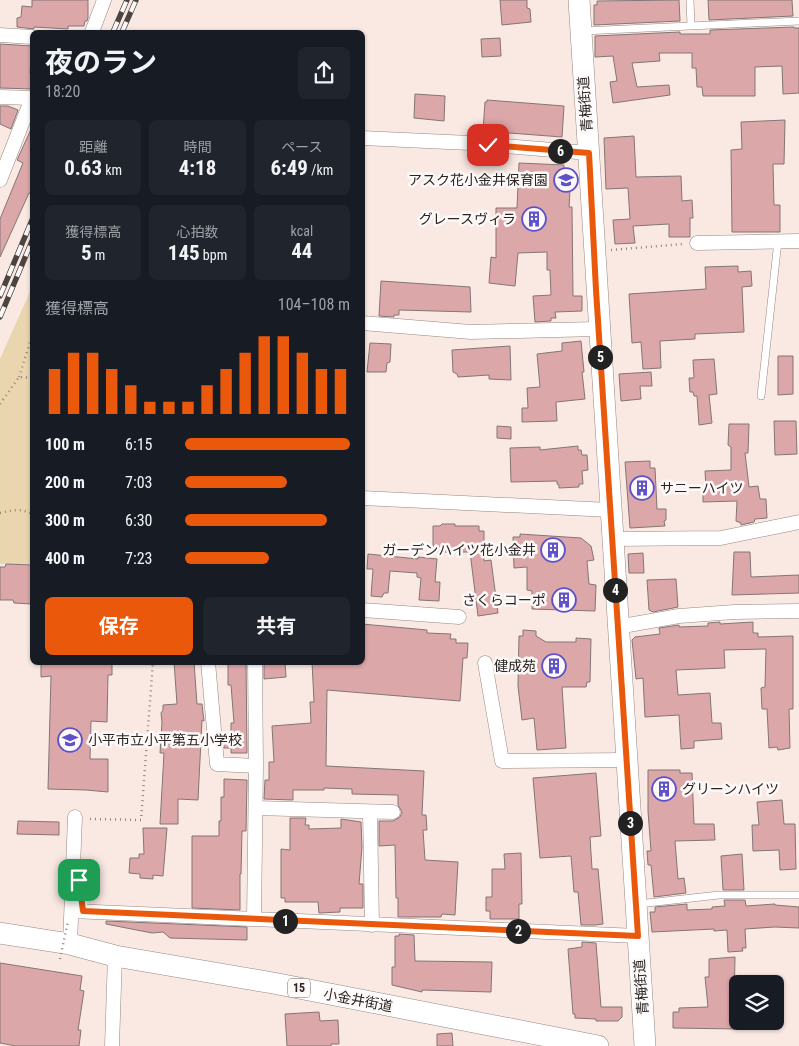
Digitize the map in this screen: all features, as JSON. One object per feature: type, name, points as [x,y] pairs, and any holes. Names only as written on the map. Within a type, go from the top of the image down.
[{"type":"main road","name":"青梅街道","points":[[579,0],[598,329],[645,1046]]},
{"type":"main road","name":"小金井街道","points":[[0,934],[65,952],[115,956],[273,983],[598,1046]]},
{"type":"street","points":[[93,30],[104,0]]},
{"type":"street","points":[[0,35],[30,37]]},
{"type":"street","points":[[0,97],[30,98]]},
{"type":"street","points":[[0,180],[30,103]]},
{"type":"street","points":[[365,138],[470,143],[589,153]]},
{"type":"street","points":[[697,243],[799,240]]},
{"type":"street","points":[[365,323],[471,332],[598,329]]},
{"type":"street","points":[[365,498],[610,510]]},
{"type":"street","points":[[612,539],[720,538],[799,522]]},
{"type":"street","points":[[365,610],[459,617]]},
{"type":"street","points":[[617,627],[679,616],[734,612],[799,611]]},
{"type":"street","points":[[486,663],[502,761],[626,760]]},
{"type":"street","points":[[208,665],[217,764],[256,766]]},
{"type":"street","points":[[254,919],[256,808],[255,665]]},
{"type":"street","points":[[256,808],[393,812]]},
{"type":"street","points":[[370,812],[372,925]]},
{"type":"street","points":[[65,952],[81,818]]},
{"type":"street","points":[[70,916],[254,919],[638,936]]},
{"type":"street","points":[[112,1046],[115,956]]},
{"type":"lane","points":[[690,0],[691,26]]},
{"type":"lane","points":[[580,32],[799,21]]},
{"type":"lane","points":[[761,396],[778,241]]},
{"type":"lane","points":[[635,904],[718,895],[799,895]]},
{"type":"path","points":[[594,252],[697,243]]},
{"type":"path","points":[[0,404],[19,377],[30,342]]},
{"type":"path","points":[[19,377],[30,378]]},
{"type":"path","points":[[0,512],[15,510],[30,513]]},
{"type":"path","points":[[81,818],[141,820],[153,665]]},
{"type":"path","points":[[65,952],[70,916]]},
{"type":"shaded area","points":[[30,292],[30,564],[0,564],[0,359]]},
{"type":"building","points":[[32,0],[88,0],[87,21],[85,21],[84,26],[68,26],[68,29],[17,27],[17,18],[21,17],[22,6],[32,7]]},
{"type":"building","points":[[500,0],[527,0],[531,22],[502,25]]},
{"type":"building","points":[[679,0],[680,21],[594,25],[594,5],[597,5],[597,1]]},
{"type":"building","points":[[708,0],[792,0],[793,16],[709,20]]},
{"type":"building","points":[[799,28],[799,93],[783,94],[782,66],[755,67],[755,96],[703,96],[702,87],[697,87],[696,68],[692,68],[692,53],[659,53],[660,61],[632,63],[637,87],[669,85],[670,95],[613,103],[610,82],[617,81],[613,56],[595,57],[595,36],[680,32],[680,34],[710,34],[710,30]]},
{"type":"building","points":[[500,38],[501,56],[482,57],[481,39]]},
{"type":"building","points":[[0,44],[30,46],[30,89],[0,88]]},
{"type":"building","points":[[415,94],[445,96],[444,121],[414,118]]},
{"type":"building","points":[[487,100],[564,106],[562,137],[483,131],[485,102]]},
{"type":"building","points":[[0,106],[8,106],[18,110],[11,129],[0,124]]},
{"type":"building","points":[[785,120],[784,164],[773,164],[774,205],[780,205],[780,232],[732,232],[731,150],[742,149],[741,122]]},
{"type":"building","points":[[30,131],[30,193],[0,257],[0,219],[23,163],[17,160]]},
{"type":"building","points":[[634,136],[636,177],[681,176],[682,201],[692,200],[693,218],[690,218],[690,237],[669,237],[669,224],[633,226],[635,243],[615,244],[613,220],[630,219],[628,188],[606,189],[604,138]]},
{"type":"building","points":[[519,163],[564,165],[564,173],[571,174],[569,207],[572,207],[573,296],[582,296],[582,311],[555,312],[556,318],[551,318],[551,321],[535,322],[533,296],[551,295],[550,270],[547,270],[547,252],[518,253],[515,286],[489,283],[491,257],[496,258],[496,208],[517,208]]},
{"type":"building","points":[[738,266],[738,272],[751,271],[752,286],[742,287],[744,332],[695,334],[695,339],[660,341],[661,368],[643,369],[641,342],[632,343],[629,294],[706,289],[705,267]]},
{"type":"building","points":[[381,281],[470,287],[471,312],[399,310],[399,315],[394,315],[394,317],[379,316]]},
{"type":"building","points":[[581,341],[585,399],[556,402],[557,421],[522,422],[522,408],[528,408],[527,388],[540,387],[537,354],[562,351],[562,343]]},
{"type":"building","points":[[370,343],[391,344],[390,362],[387,363],[386,372],[367,372]]},
{"type":"building","points":[[510,346],[511,380],[489,379],[489,375],[458,377],[453,372],[452,350]]},
{"type":"building","points":[[778,356],[793,356],[793,394],[778,395]]},
{"type":"building","points":[[714,359],[717,394],[709,395],[712,423],[699,425],[697,396],[690,392],[689,378],[694,378],[693,360]]},
{"type":"building","points":[[651,372],[652,386],[640,386],[641,399],[621,401],[619,374]]},
{"type":"building","points":[[774,421],[796,421],[797,454],[775,455]]},
{"type":"building","points":[[729,424],[749,424],[748,453],[745,453],[749,487],[758,486],[760,499],[766,499],[767,518],[755,519],[754,522],[741,525],[741,523],[736,521],[737,501],[703,502],[703,490],[706,489],[705,471],[731,470],[731,447],[728,445]]},
{"type":"building","points":[[497,426],[511,427],[511,439],[497,438]]},
{"type":"building","points":[[578,446],[578,450],[581,450],[582,455],[587,455],[588,470],[582,471],[583,484],[579,484],[579,487],[559,488],[557,481],[511,482],[510,448],[540,447],[540,450]]},
{"type":"building","name":"サニーハイツ","points":[[650,461],[650,468],[655,468],[657,509],[666,509],[665,526],[630,528],[625,462]]},
{"type":"building","points":[[442,524],[479,526],[479,531],[484,531],[484,561],[491,560],[498,613],[478,616],[470,552],[433,552],[433,526],[440,526]]},
{"type":"building","points":[[520,534],[581,538],[591,546],[594,560],[587,561],[589,584],[596,585],[595,611],[532,609],[532,591],[527,590],[527,567],[514,568],[513,537],[520,537]]},
{"type":"building","points":[[734,552],[750,552],[751,577],[799,575],[799,593],[732,595]]},
{"type":"building","points":[[643,553],[644,573],[629,573],[628,554]]},
{"type":"building","points":[[368,554],[437,559],[435,582],[440,582],[439,601],[419,600],[421,578],[417,577],[417,573],[390,571],[388,593],[384,593],[382,597],[371,596],[373,569],[367,569]]},
{"type":"building","points":[[6,564],[30,565],[30,604],[14,603],[13,600],[0,600],[0,567],[5,567]]},
{"type":"building","points":[[676,579],[678,607],[653,612],[649,610],[647,580]]},
{"type":"building","points":[[720,622],[720,624],[753,622],[753,633],[758,633],[758,637],[793,636],[793,709],[789,709],[790,748],[778,750],[777,747],[769,748],[767,709],[762,709],[761,688],[765,687],[766,649],[724,650],[725,668],[676,670],[678,695],[710,693],[712,723],[721,723],[722,739],[694,741],[694,748],[681,749],[679,715],[645,717],[643,678],[636,679],[632,640],[635,637],[660,634],[659,628],[679,625],[679,627],[708,626],[708,623]]},
{"type":"building","points":[[365,624],[427,630],[427,633],[451,634],[450,639],[456,639],[456,643],[468,643],[467,658],[463,658],[460,701],[327,690],[326,766],[424,771],[422,815],[426,815],[427,830],[423,830],[425,860],[458,862],[455,915],[442,914],[441,917],[398,917],[395,845],[379,846],[379,821],[393,821],[400,817],[402,812],[398,805],[398,795],[352,794],[352,789],[324,788],[324,790],[293,790],[293,800],[264,799],[265,780],[269,780],[269,762],[274,762],[272,726],[311,723],[310,702],[314,702],[312,665],[365,665]]},
{"type":"building","points":[[523,630],[536,631],[536,636],[546,642],[576,642],[576,638],[591,639],[590,682],[587,682],[586,687],[562,687],[566,748],[537,750],[534,718],[522,720],[518,686],[519,636],[523,636]]},
{"type":"building","points":[[41,665],[112,665],[112,675],[108,675],[107,722],[91,721],[90,759],[108,759],[108,792],[48,789],[51,676],[41,677]]},
{"type":"building","points":[[174,665],[194,665],[197,704],[202,704],[204,721],[202,720],[198,800],[178,799],[178,824],[160,824],[164,753],[160,753],[161,713],[163,705],[177,704]]},
{"type":"building","points":[[228,665],[246,665],[247,753],[231,753],[231,748],[224,748],[223,735],[231,735],[231,723],[234,723],[231,685],[228,685]]},
{"type":"building","points":[[264,665],[285,665],[286,677],[264,679]]},
{"type":"building","points":[[648,770],[680,770],[680,773],[692,773],[694,824],[714,824],[715,840],[675,841],[678,879],[684,878],[686,893],[654,897],[651,865],[648,865],[647,851],[651,851],[648,811]]},
{"type":"building","points":[[596,773],[601,836],[590,837],[592,869],[598,869],[603,924],[581,925],[578,892],[574,892],[571,856],[540,858],[533,778]]},
{"type":"building","points":[[224,779],[247,780],[246,831],[242,831],[240,910],[192,908],[192,836],[219,836],[221,797],[224,797]]},
{"type":"building","points":[[782,800],[784,824],[795,824],[796,869],[780,870],[779,850],[753,851],[752,825],[759,825],[757,802]]},
{"type":"building","points":[[290,818],[306,818],[305,825],[309,825],[309,829],[341,828],[341,819],[361,822],[362,847],[359,884],[363,884],[363,908],[340,908],[340,912],[319,913],[318,902],[285,902],[285,898],[281,898],[281,849],[290,850]]},
{"type":"building","points":[[18,821],[59,822],[59,835],[17,834]]},
{"type":"building","points":[[143,828],[167,828],[163,876],[153,875],[153,879],[140,878],[140,874],[129,873],[130,858],[139,858],[139,854],[144,854]]},
{"type":"building","points":[[521,853],[522,904],[519,904],[519,919],[490,919],[490,911],[486,911],[486,897],[492,897],[492,869],[505,869],[504,854]]},
{"type":"building","points":[[742,854],[744,890],[723,890],[721,856]]},
{"type":"building","points":[[724,900],[745,900],[746,906],[775,904],[799,907],[799,928],[745,929],[746,948],[742,948],[743,951],[728,952],[727,930],[652,932],[650,912],[655,912],[655,907],[687,904],[687,910],[712,909],[712,907],[725,906]]},
{"type":"building","points":[[106,921],[247,927],[247,940],[170,938],[163,932],[152,933],[106,924]]},
{"type":"building","points":[[399,934],[414,935],[415,961],[492,962],[491,992],[422,990],[422,992],[392,985],[392,967],[395,967],[395,936],[399,936]]},
{"type":"building","points":[[582,942],[596,943],[601,1007],[622,1007],[622,1017],[618,1021],[596,1021],[596,1019],[575,1018],[575,1014],[573,1014],[568,949],[582,947]]},
{"type":"building","points":[[735,957],[735,975],[729,975],[729,1029],[673,1028],[673,1012],[679,1012],[679,1008],[708,1007],[705,977],[709,977],[709,959]]},
{"type":"building","points":[[0,963],[82,976],[80,990],[84,991],[78,1030],[81,1030],[79,1046],[16,1046],[0,1043]]},
{"type":"building","points":[[319,1012],[320,1021],[338,1020],[339,1044],[331,1044],[331,1046],[287,1046],[285,1014]]},
{"type":"building","points":[[452,1033],[453,1046],[437,1046],[437,1034]]},
{"type":"railway","points":[[114,30],[127,0]]},
{"type":"railway","points":[[123,30],[136,0]]},
{"type":"railway","points":[[0,296],[30,225]]},
{"type":"railway","points":[[0,317],[30,246]]},
{"type":"place","name":"アスク花小金井保育園","points":[[566,180]]},
{"type":"place","name":"グレースヴィラ","points":[[534,219]]},
{"type":"place","name":"サニーハイツ","points":[[642,488]]},
{"type":"place","name":"ガーデンハイツ花小金井","points":[[553,550]]},
{"type":"place","name":"さくらコーポ","points":[[564,600]]},
{"type":"place","name":"健成苑","points":[[554,666]]},
{"type":"place","name":"小平市立小平第五小学校","points":[[70,740]]},
{"type":"place","name":"グリーンハイツ","points":[[664,789]]},
{"type":"route","points":[[79,880],[83,911],[638,936],[617,627],[589,153],[488,145]]}]
